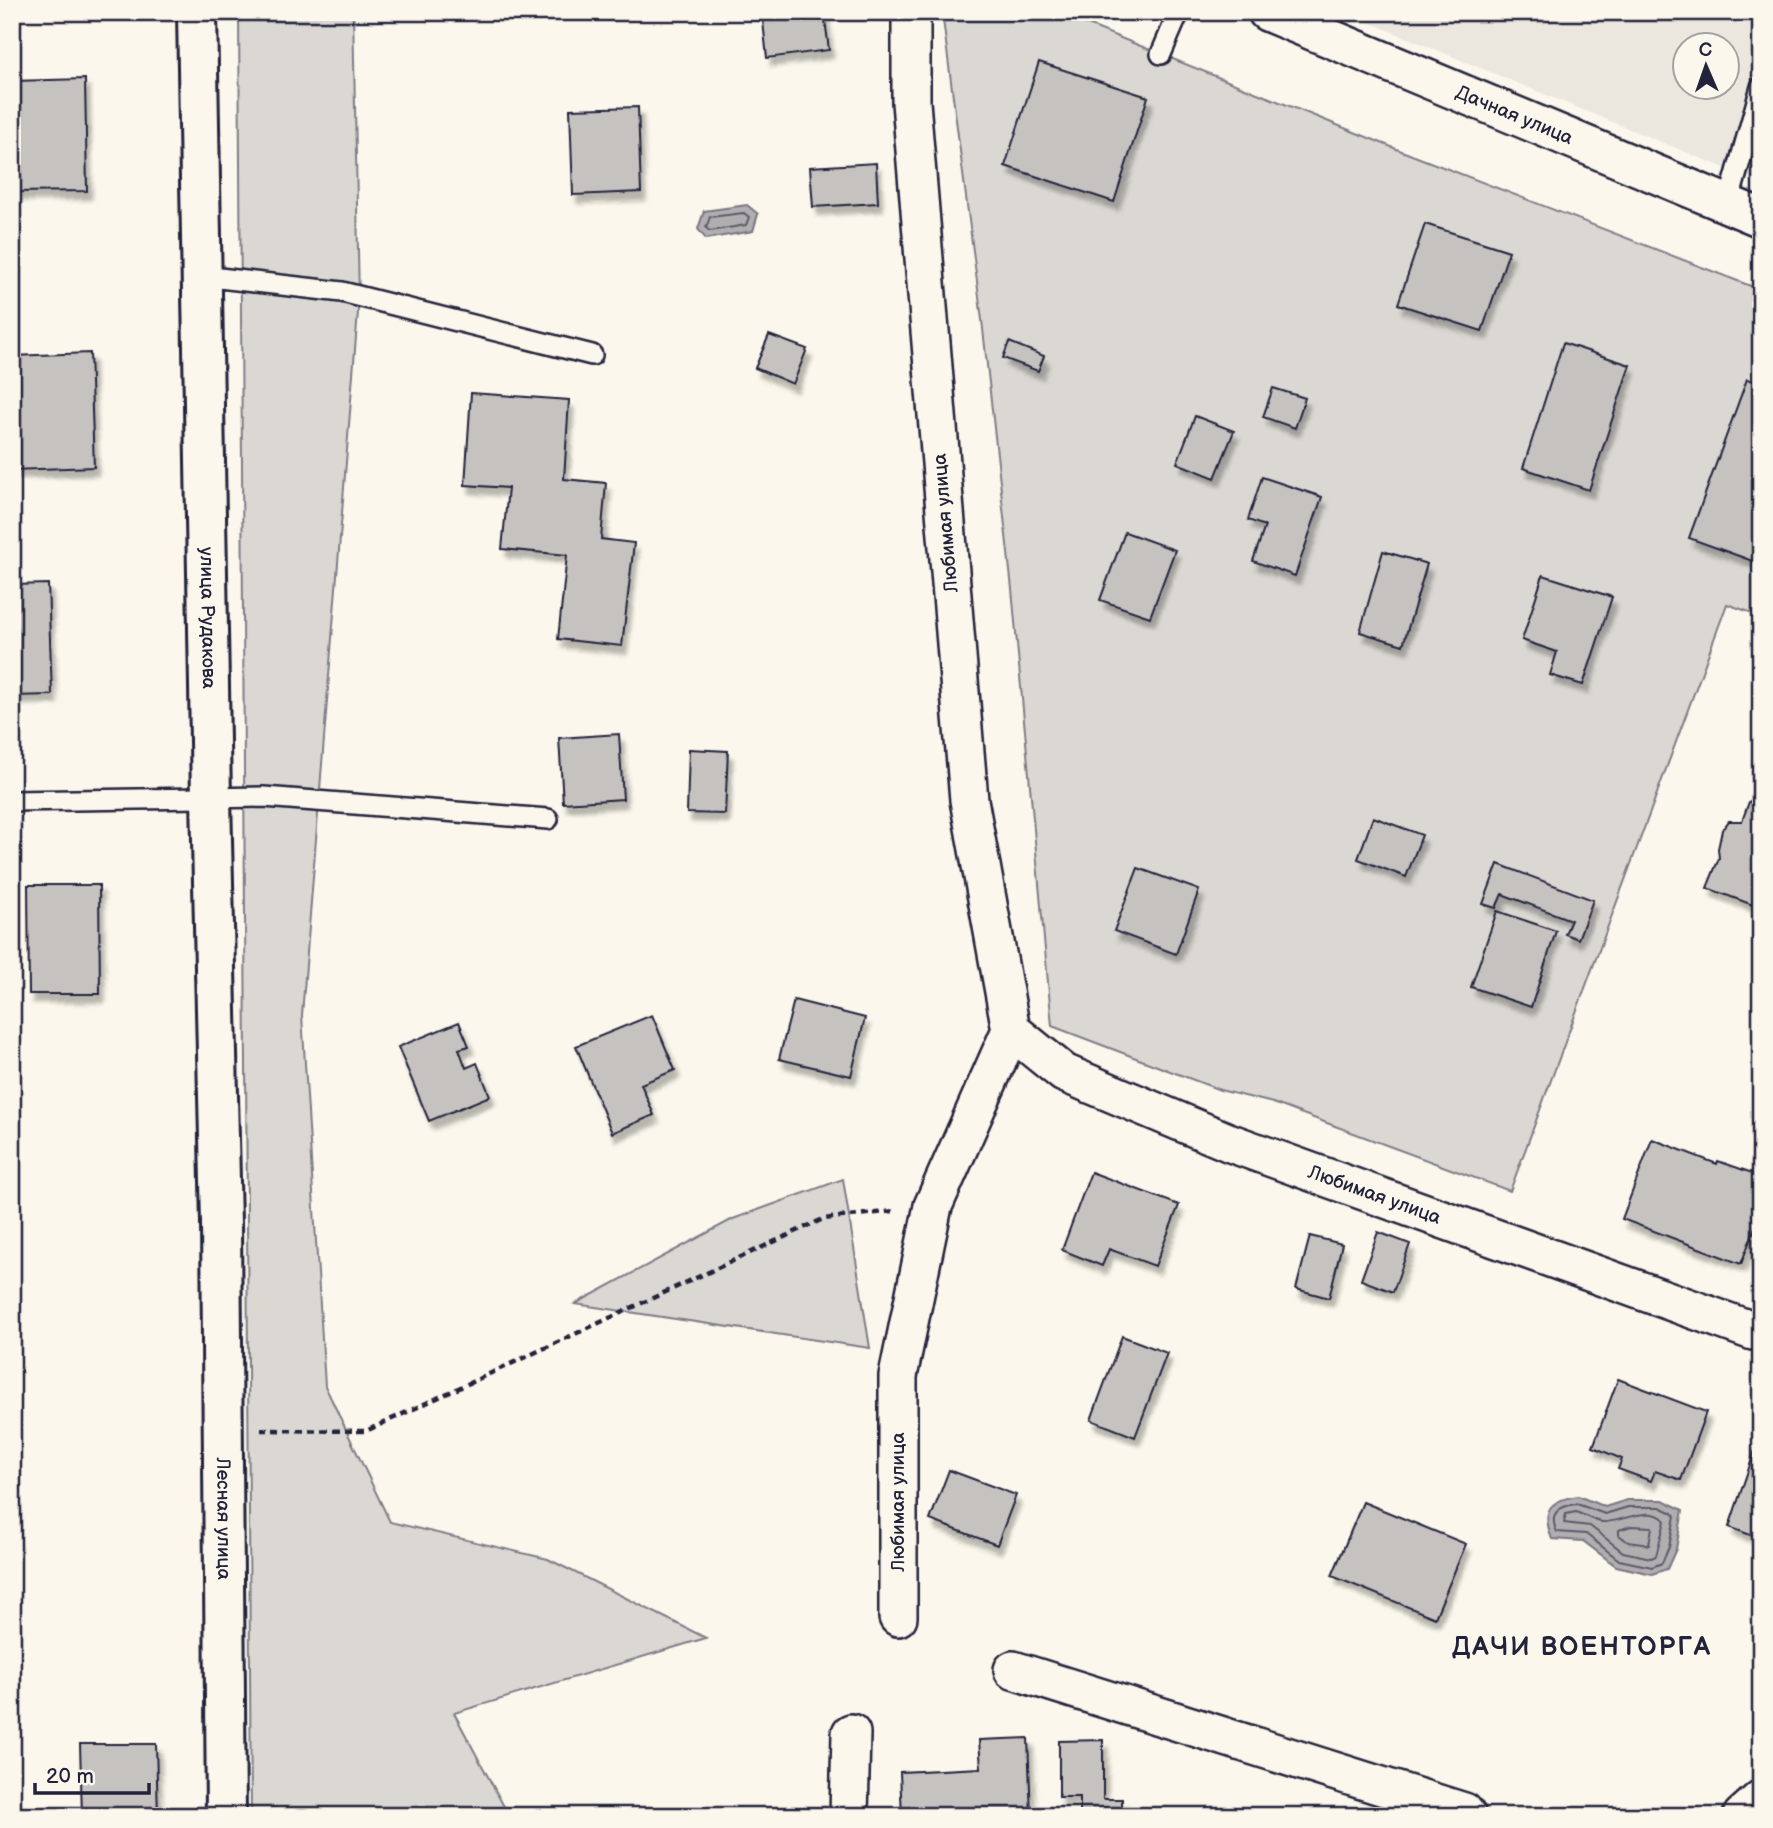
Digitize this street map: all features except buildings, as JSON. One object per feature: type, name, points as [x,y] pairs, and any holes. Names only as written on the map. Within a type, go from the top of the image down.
[{"type":"main road","name":"улица Рудакова","points":[[197,12],[221,1223]]},
{"type":"main road","name":"Лесная улица","points":[[221,1223],[226,1816]]},
{"type":"street","name":"Любимая улица","points":[[898,1617],[898,1376],[933,1206],[1012,1030],[969,800],[911,102],[911,12]]},
{"type":"street","name":"Дачная улица","points":[[1267,12],[1744,211]]},
{"type":"street","name":"Любимая улица","points":[[1012,1030],[1064,1073],[1228,1142],[1753,1331]]},
{"type":"street","points":[[1013,1670],[1464,1812],[1467,1816]]},
{"type":"street","points":[[849,1816],[850,1733]]},
{"type":"street","points":[[1742,1816],[1761,1799]]},
{"type":"lane","points":[[1161,54],[1179,12]]},
{"type":"lane","points":[[1744,211],[1761,87]]},
{"type":"lane","points":[[202,276],[342,292],[592,355]]},
{"type":"lane","points":[[12,801],[264,797],[548,819]]},
{"type":"path","points":[[223,1430],[366,1431],[823,1219],[933,1206]]},
{"type":"shaded area","points":[[239,12],[353,12],[359,299],[302,1015],[325,1386],[390,1522],[548,1559],[706,1638],[454,1713],[509,1816],[251,1816]]},
{"type":"shaded area","points":[[942,12],[1056,12],[1404,152],[1761,290],[1761,616],[1727,604],[1510,1191],[1273,1103],[1220,1090],[1052,1026],[1012,589],[982,320]]},
{"type":"shaded area","points":[[1344,12],[1761,12],[1761,183]]},
{"type":"shaded area","points":[[843,1179],[870,1348],[575,1304],[733,1219]]},
{"type":"water","points":[[747,205],[758,214],[753,231],[706,239],[698,229],[704,211]]},
{"type":"water","points":[[1578,1496],[1605,1507],[1627,1500],[1663,1500],[1683,1510],[1676,1549],[1667,1569],[1652,1574],[1616,1566],[1583,1541],[1552,1539],[1547,1521],[1550,1508],[1560,1500]]},
{"type":"district","name":"ДАЧИ ВОЕНТОРГА","points":[[1582,1647]]}]
